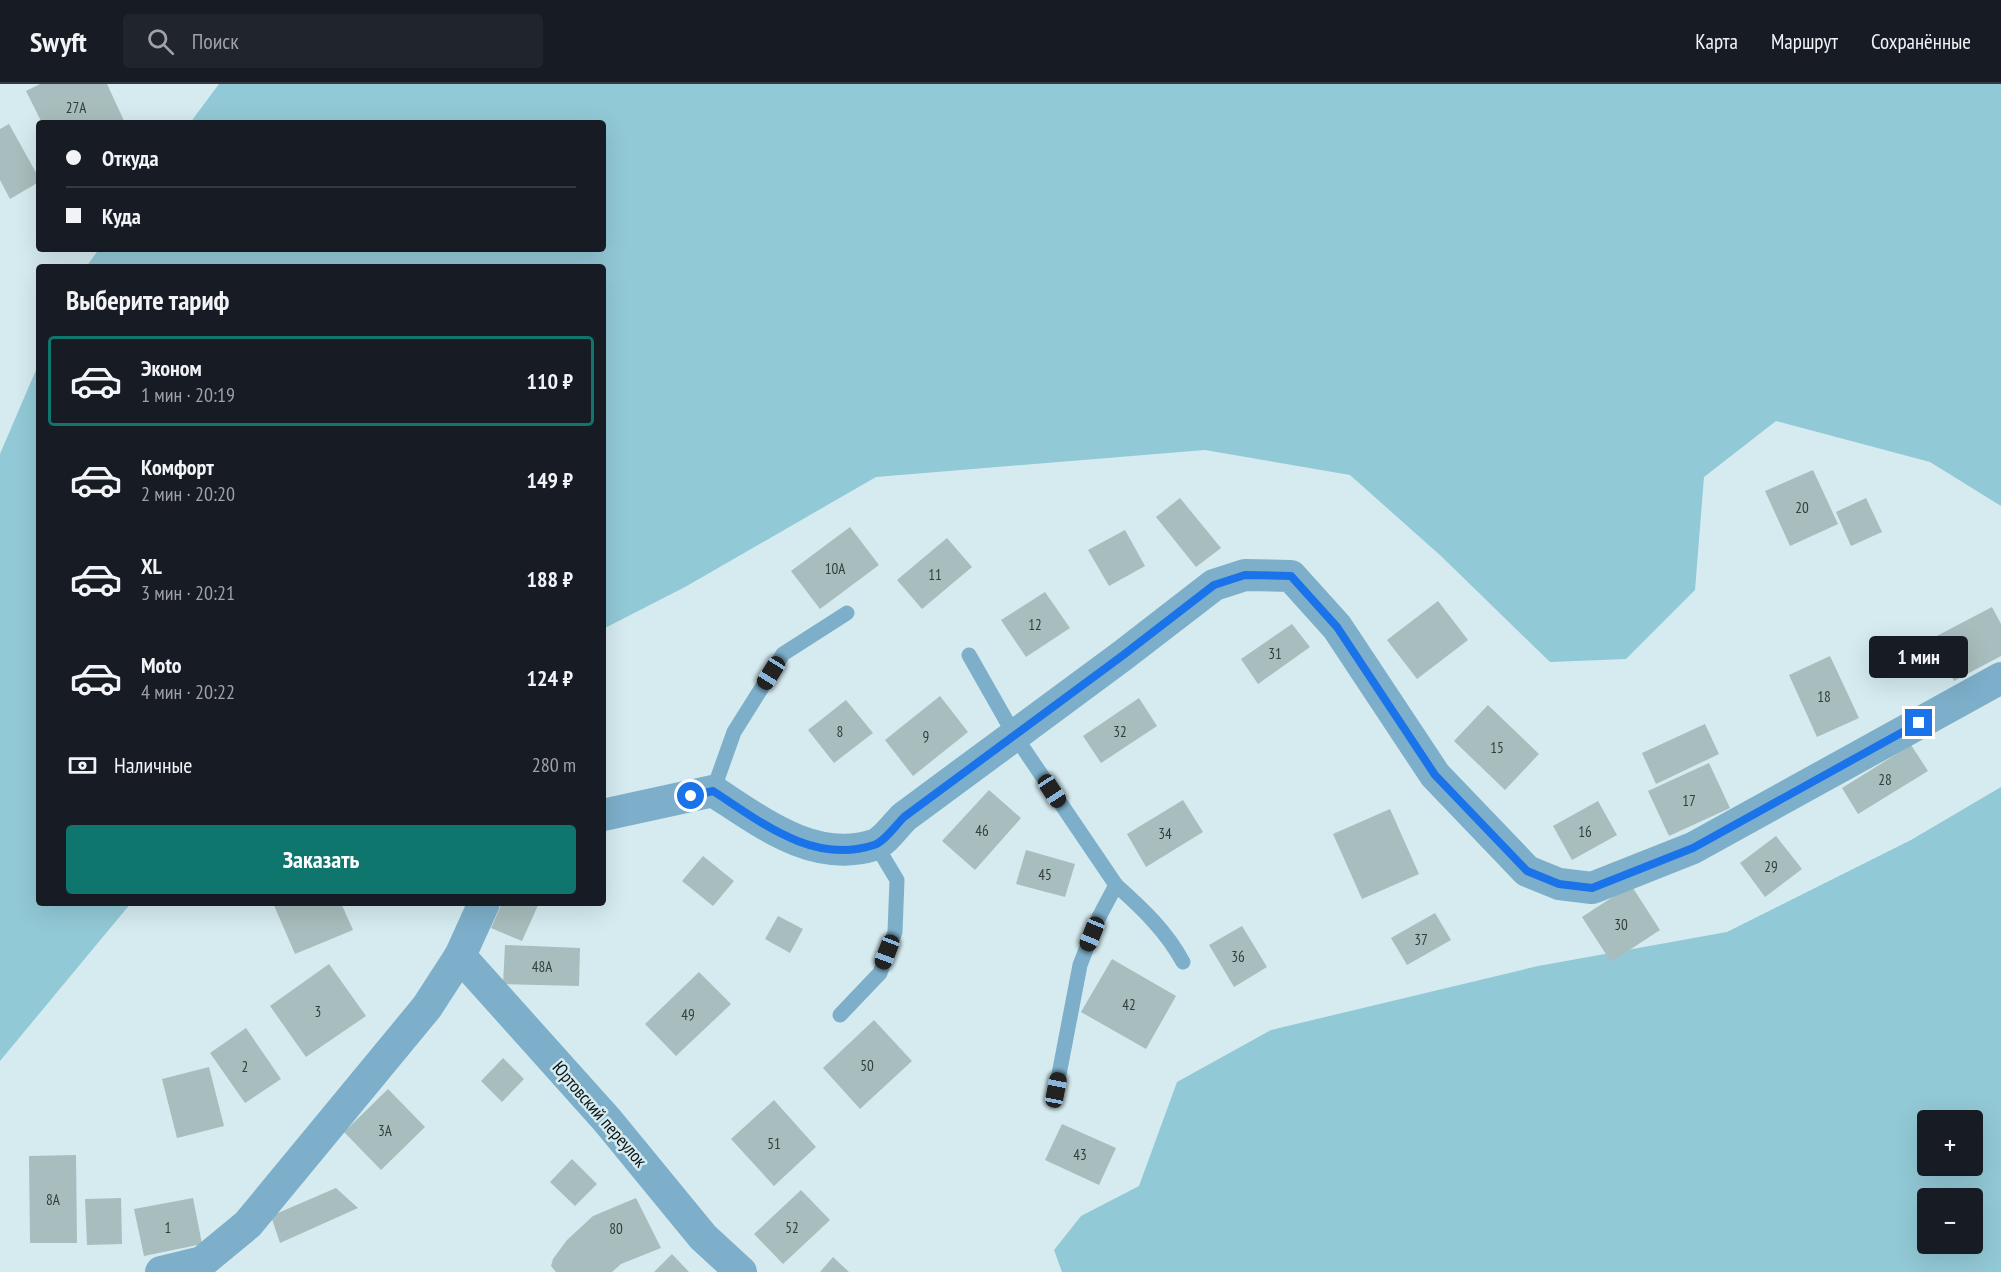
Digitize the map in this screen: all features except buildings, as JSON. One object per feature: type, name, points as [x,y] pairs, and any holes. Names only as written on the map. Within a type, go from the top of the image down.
[{"type":"street","points":[[606,814],[713,791],[782,835],[819,848],[828,850],[876,845],[904,817],[1214,585],[1245,575],[1291,576],[1337,627],[1435,775],[1527,871],[1559,884],[1592,888],[1693,848],[2001,678]]},
{"type":"street","points":[[161,1272],[202,1262],[248,1224],[427,1007],[460,956],[483,906]]},
{"type":"street","name":"Юртовский переулок","points":[[460,956],[607,1120],[704,1237],[741,1272]]},
{"type":"lane","points":[[713,791],[734,732],[783,654],[847,613]]},
{"type":"lane","points":[[969,654],[1015,736],[1116,885],[1156,922],[1169,938],[1183,962]]},
{"type":"lane","points":[[840,1015],[880,972],[895,932],[897,880],[876,845]]},
{"type":"lane","points":[[1056,1090],[1080,965],[1098,919],[1116,885]]},
{"type":"shaded area","points":[[219,84],[2001,84],[2001,506],[1930,462],[1776,421],[1704,477],[1695,590],[1626,659],[1550,662],[1441,556],[1350,475],[1205,450],[876,477],[685,587],[606,627],[606,264],[88,264],[97,252],[606,252],[606,120],[192,120]]},
{"type":"shaded area","points":[[36,370],[36,906],[129,906],[0,1061],[0,454]]},
{"type":"shaded area","points":[[2001,787],[2001,1272],[1062,1272],[1054,1250],[1081,1216],[1139,1186],[1177,1082],[1271,1030],[1538,966],[1727,932],[1911,840]]},
{"type":"route","points":[[691,796],[713,791],[782,835],[828,850],[876,845],[904,817],[1214,585],[1245,575],[1291,576],[1337,627],[1435,775],[1527,871],[1559,884],[1592,888],[1693,848],[1919,723]]}]
